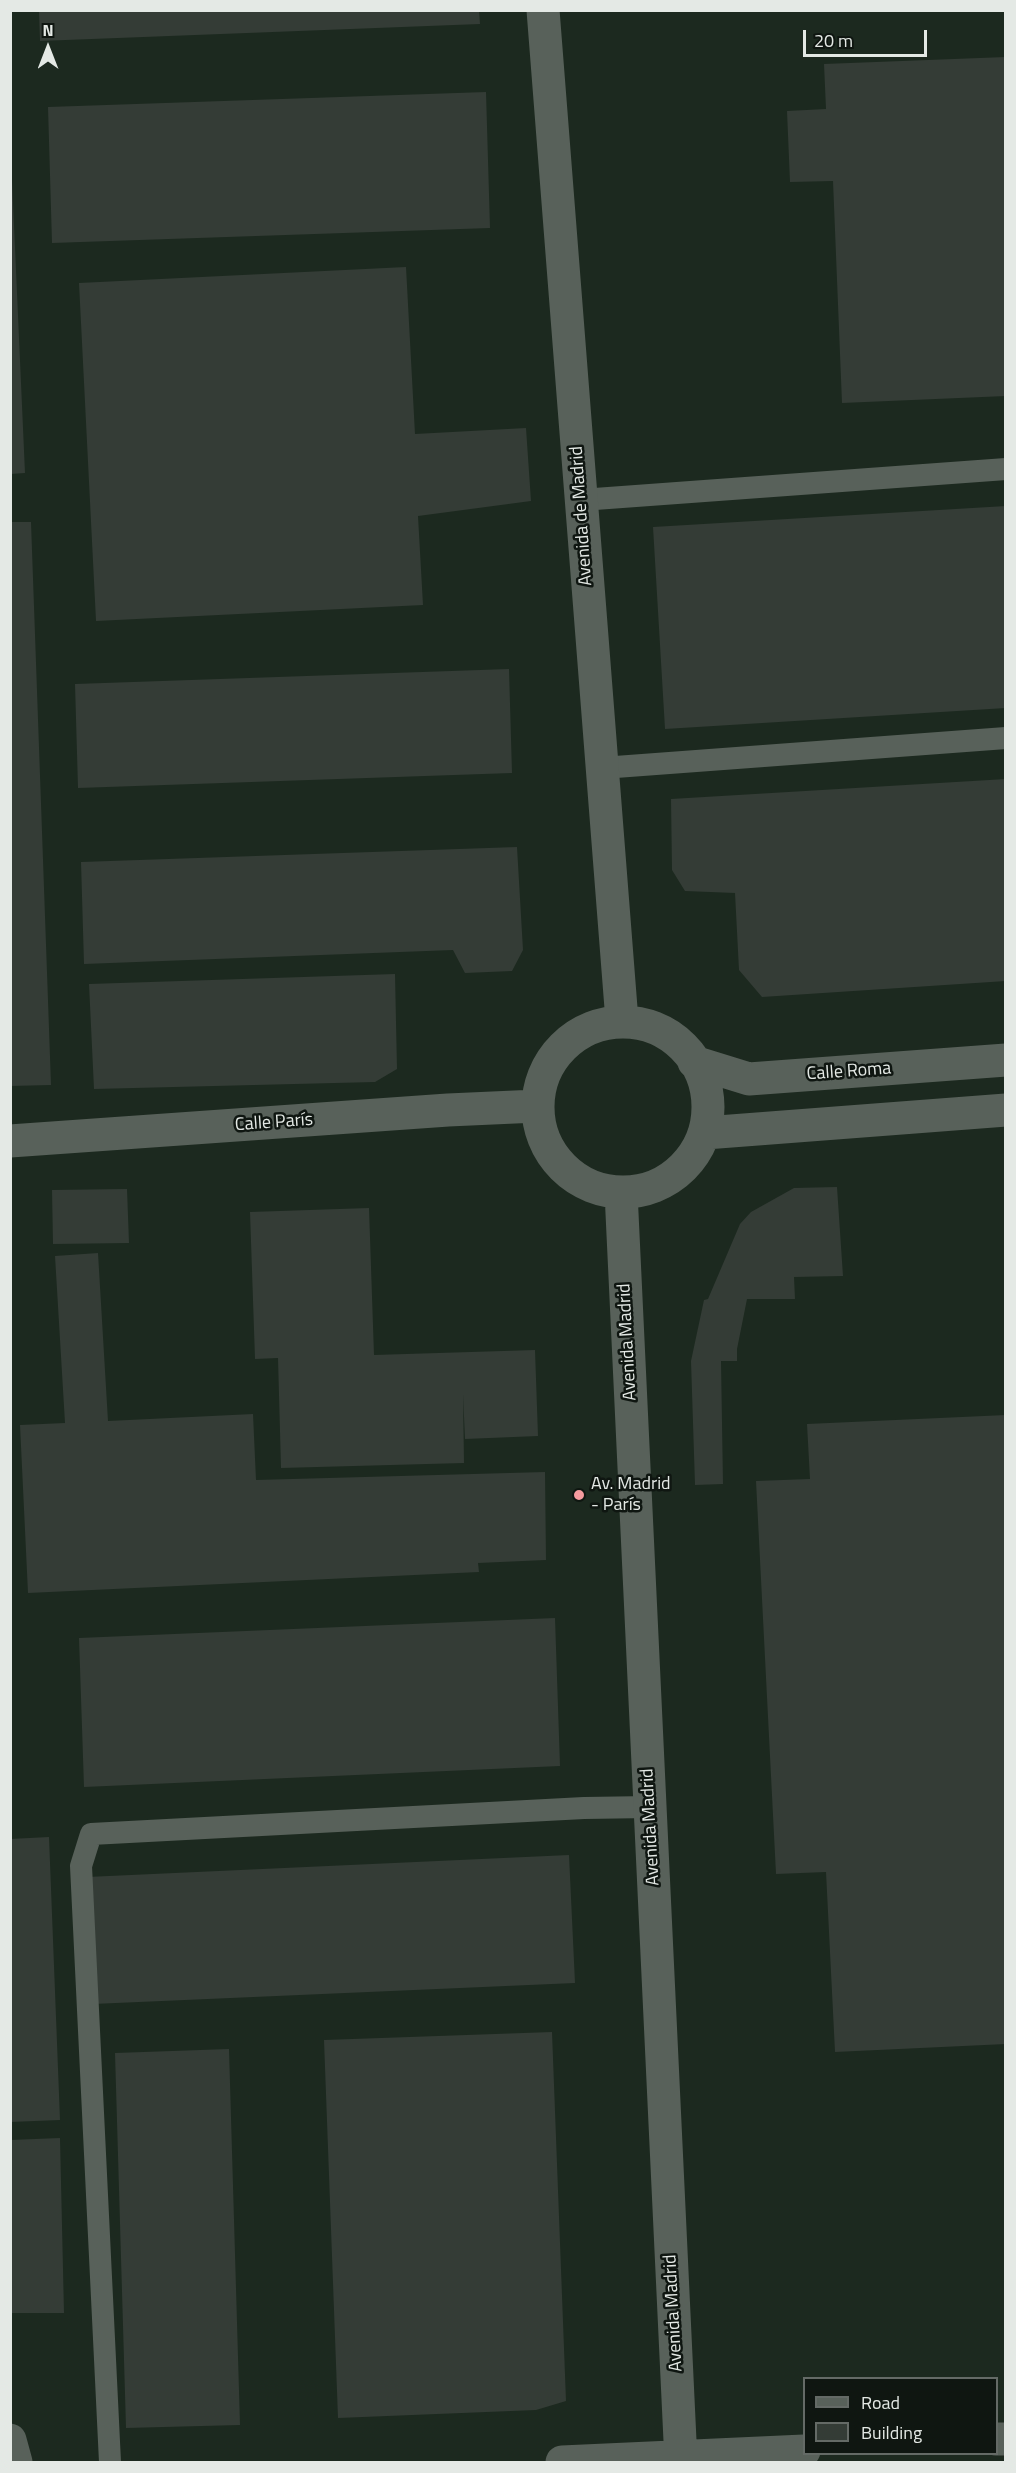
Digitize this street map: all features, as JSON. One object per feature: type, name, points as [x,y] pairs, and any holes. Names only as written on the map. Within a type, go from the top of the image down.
[{"type":"street","name":"Avenida de Madrid","points":[[543,10],[621,1021]]},
{"type":"street","points":[[621,1021],[638,1022],[666,1032],[687,1049],[694,1062],[706,1084],[709,1104],[705,1133],[694,1155],[673,1177],[650,1188],[621,1192],[603,1190],[575,1178],[549,1149],[542,1135],[537,1106],[544,1073],[562,1046],[592,1027],[621,1021]]},
{"type":"street","name":"Calle Roma","points":[[694,1062],[749,1079],[1005,1060]]},
{"type":"street","name":"Calle París","points":[[10,1141],[537,1106]]},
{"type":"street","points":[[705,1133],[1005,1110]]},
{"type":"street","name":"Avenida Madrid","points":[[621,1192],[681,2460]]},
{"type":"street","points":[[10,2440],[16,2463]]},
{"type":"street","points":[[562,2463],[681,2460],[803,2451]]},
{"type":"lane","points":[[581,500],[1005,469]]},
{"type":"lane","points":[[602,768],[1005,738]]},
{"type":"lane","points":[[110,2463],[81,1866],[91,1834],[584,1808],[650,1807]]},
{"type":"shaded area","points":[[11,11],[1005,11],[1005,2462],[11,2462]]},
{"type":"building","points":[[39,10],[479,10],[480,24],[40,41]]},
{"type":"building","points":[[1006,57],[1006,396],[842,403],[833,181],[790,182],[787,111],[826,109],[824,64]]},
{"type":"building","points":[[486,92],[490,228],[52,243],[48,107]]},
{"type":"building","points":[[10,180],[12,180],[25,473],[10,474]]},
{"type":"building","points":[[406,267],[415,434],[526,428],[531,501],[418,516],[423,605],[96,621],[79,283]]},
{"type":"building","points":[[1006,506],[1006,708],[665,729],[653,527]]},
{"type":"building","points":[[10,522],[31,522],[51,1085],[10,1086]]},
{"type":"building","points":[[509,669],[512,773],[78,788],[75,684]]},
{"type":"building","points":[[1006,779],[1006,981],[762,997],[739,970],[735,893],[685,891],[672,870],[671,799]]},
{"type":"building","points":[[517,847],[523,950],[512,971],[465,973],[453,950],[84,964],[81,862]]},
{"type":"building","points":[[395,974],[397,1069],[375,1082],[94,1089],[89,984]]},
{"type":"building","points":[[837,1187],[843,1276],[794,1277],[795,1299],[747,1299],[737,1349],[737,1361],[721,1361],[723,1484],[695,1485],[691,1361],[704,1300],[708,1299],[740,1224],[751,1212],[794,1188]]},
{"type":"building","points":[[127,1189],[129,1243],[53,1244],[52,1190]]},
{"type":"building","points":[[369,1208],[374,1355],[535,1350],[538,1436],[465,1439],[463,1394],[464,1463],[281,1468],[278,1358],[255,1359],[250,1212]]},
{"type":"building","points":[[98,1253],[108,1421],[253,1414],[256,1480],[545,1472],[546,1560],[478,1563],[479,1572],[28,1593],[20,1425],[65,1423],[55,1256]]},
{"type":"building","points":[[1006,1415],[1006,2044],[835,2052],[826,1872],[776,1874],[756,1481],[810,1479],[807,1424]]},
{"type":"building","points":[[555,1618],[560,1766],[84,1787],[79,1638]]},
{"type":"building","points":[[49,1837],[60,2120],[10,2122],[10,1839]]},
{"type":"building","points":[[569,1855],[575,1983],[93,2004],[87,1877]]},
{"type":"building","points":[[552,2032],[566,2401],[536,2410],[338,2418],[324,2040]]},
{"type":"building","points":[[229,2049],[240,2425],[126,2428],[115,2053]]},
{"type":"building","points":[[60,2138],[64,2313],[10,2313],[10,2140]]},
{"type":"place","name":"Av. Madrid - París","points":[[579,1495]]}]
